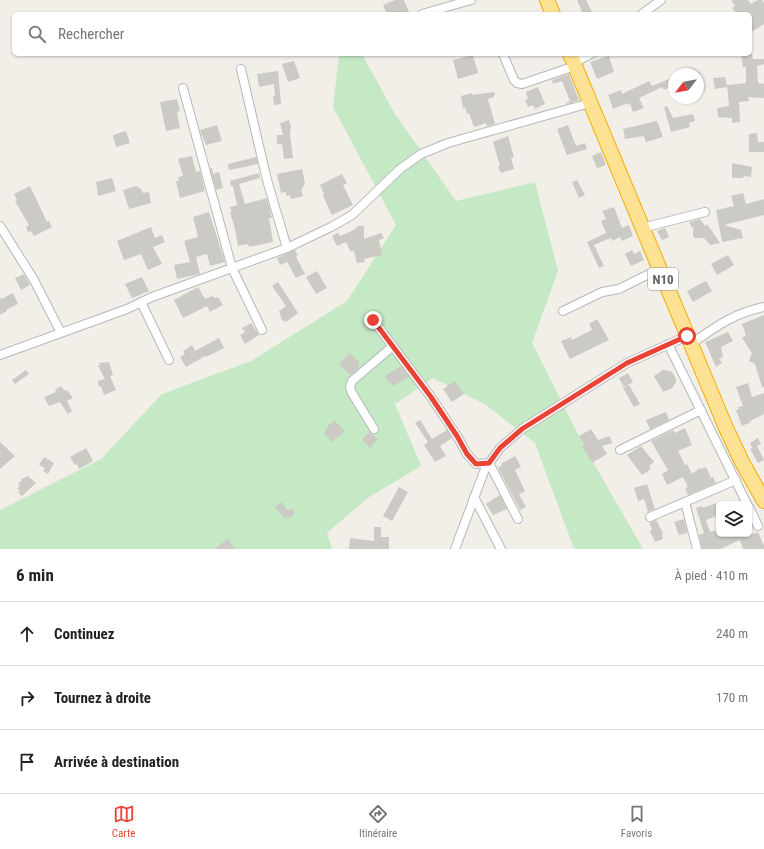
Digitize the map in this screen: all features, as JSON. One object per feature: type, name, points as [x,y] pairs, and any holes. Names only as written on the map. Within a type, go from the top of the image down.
[{"type":"highway","points":[[547,0],[552,12]]},
{"type":"highway","name":"N10","points":[[572,61],[726,428],[742,462],[764,501]]},
{"type":"street","points":[[429,12],[471,0]]},
{"type":"street","points":[[645,12],[661,0]]},
{"type":"street","points":[[504,56],[514,80],[517,83],[522,84],[586,56]]},
{"type":"street","points":[[242,69],[267,180],[287,248]]},
{"type":"street","points":[[183,88],[232,268],[262,330]]},
{"type":"street","points":[[0,355],[127,309],[141,302],[287,248],[342,222],[352,215],[400,170],[421,154],[448,143],[590,103]]},
{"type":"street","points":[[642,228],[705,212]]},
{"type":"street","points":[[0,226],[34,280],[61,333]]},
{"type":"street","points":[[563,311],[602,292],[619,289],[659,269]]},
{"type":"street","points":[[141,302],[169,360]]},
{"type":"street","points":[[455,549],[485,469],[500,448],[522,429],[627,363],[668,344],[689,340],[733,316],[764,307]]},
{"type":"street","points":[[373,320],[431,397],[467,454],[476,464],[489,463]]},
{"type":"street","points":[[668,344],[746,501]]},
{"type":"street","points":[[374,429],[352,393],[350,387],[352,381],[393,346]]},
{"type":"street","points":[[620,450],[701,410]]},
{"type":"street","points":[[489,463],[518,519]]},
{"type":"street","points":[[650,516],[736,480]]},
{"type":"street","points":[[474,497],[501,549]]},
{"type":"street","points":[[685,502],[697,549]]},
{"type":"street","points":[[752,513],[758,526]]},
{"type":"green space","points":[[339,56],[363,56],[395,114],[456,201],[535,182],[558,271],[532,343],[585,448],[643,549],[574,549],[535,443],[486,405],[433,378],[395,404],[421,466],[369,497],[327,533],[332,549],[0,549],[0,510],[101,459],[162,394],[251,361],[347,301],[396,225],[333,107]]},
{"type":"building","points":[[395,0],[404,0],[409,12],[386,12],[383,5]]},
{"type":"building","points":[[577,0],[586,0],[592,12],[582,12]]},
{"type":"building","points":[[731,0],[748,0],[751,4],[758,0],[762,0],[764,3],[764,24],[752,32],[752,12],[735,12],[732,8],[735,6]]},
{"type":"building","points":[[752,54],[753,59],[764,59],[764,64],[757,66],[758,83],[764,84],[764,98],[748,97],[749,101],[739,102],[740,122],[732,123],[732,118],[718,117],[717,108],[729,106],[727,85],[746,83],[746,67],[743,67],[741,56],[752,56]]},
{"type":"building","points":[[473,56],[478,73],[458,79],[453,60]]},
{"type":"building","points":[[609,56],[614,72],[597,79],[590,62]]},
{"type":"building","points":[[294,61],[300,78],[288,82],[282,64]]},
{"type":"building","points":[[278,71],[281,104],[274,105],[274,84],[259,87],[257,74]]},
{"type":"building","points":[[569,74],[579,100],[567,104],[566,103],[570,101],[562,81],[553,84],[552,80]]},
{"type":"building","points":[[725,77],[727,87],[715,89],[713,78]]},
{"type":"building","points":[[668,79],[668,88],[664,90],[662,87],[639,98],[644,108],[633,112],[630,104],[628,105],[628,103],[613,109],[608,95],[621,90],[622,94],[649,81],[652,86]]},
{"type":"building","points":[[538,87],[545,104],[535,109],[533,105],[528,107],[525,100],[528,99],[526,92]]},
{"type":"building","points":[[495,92],[494,97],[488,99],[495,124],[487,126],[486,123],[474,127],[469,113],[467,114],[465,107],[463,108],[461,96],[472,93],[472,95]]},
{"type":"building","points":[[177,99],[180,111],[177,112],[180,128],[166,131],[160,102]]},
{"type":"building","points":[[667,106],[673,118],[693,114],[695,121],[689,123],[690,127],[671,132],[664,107]]},
{"type":"building","points":[[289,120],[291,126],[290,134],[293,158],[284,159],[282,144],[277,144],[277,135],[283,135],[280,123]]},
{"type":"building","points":[[657,121],[663,137],[646,142],[644,136],[625,139],[623,129]]},
{"type":"building","points":[[217,125],[222,141],[206,145],[200,130]]},
{"type":"building","points":[[568,125],[576,146],[585,143],[587,149],[567,155],[557,129]]},
{"type":"building","points":[[126,131],[130,143],[116,147],[113,135]]},
{"type":"building","points":[[757,133],[758,142],[764,142],[764,152],[749,152],[749,134]]},
{"type":"building","points":[[508,136],[514,157],[511,158],[514,169],[501,173],[498,167],[500,166],[493,142]]},
{"type":"building","points":[[601,152],[606,165],[597,168],[592,156]]},
{"type":"building","points":[[192,156],[196,172],[200,171],[205,191],[180,198],[176,181],[179,181],[178,177],[183,176],[178,159]]},
{"type":"building","points":[[256,157],[258,164],[229,170],[228,164]]},
{"type":"building","points":[[732,163],[752,167],[751,177],[744,176],[743,178],[732,178]]},
{"type":"building","points":[[210,168],[212,168],[213,174],[219,172],[223,188],[216,190]]},
{"type":"building","points":[[302,169],[305,184],[301,190],[303,196],[291,199],[290,195],[286,196],[286,192],[281,193],[277,174]]},
{"type":"building","points":[[259,173],[260,178],[239,184],[245,204],[267,198],[272,218],[269,218],[273,242],[249,247],[248,244],[238,246],[230,212],[232,212],[230,207],[237,205],[233,186],[231,186],[230,181]]},
{"type":"building","points":[[342,174],[347,183],[343,185],[353,205],[332,215],[323,196],[324,194],[320,185]]},
{"type":"building","points":[[112,178],[116,191],[98,196],[96,182]]},
{"type":"building","points":[[577,180],[585,195],[579,198],[572,182]]},
{"type":"building","points":[[30,186],[47,222],[49,221],[52,227],[34,236],[31,231],[28,232],[26,227],[29,225],[15,201],[17,200],[14,194]]},
{"type":"building","points":[[136,186],[141,189],[143,193],[149,192],[151,203],[129,209],[123,190]]},
{"type":"building","points":[[743,193],[746,204],[764,199],[764,215],[724,225],[741,230],[743,238],[722,242],[716,210],[734,206],[731,196]]},
{"type":"building","points":[[614,207],[622,228],[629,225],[633,236],[622,241],[620,237],[612,241],[611,238],[594,245],[604,266],[599,268],[587,242],[606,233],[601,221],[606,219],[602,211]]},
{"type":"building","points":[[209,212],[225,262],[210,266],[207,254],[196,257],[200,274],[177,279],[174,265],[190,262],[184,241],[198,237],[193,217]]},
{"type":"building","points":[[700,219],[705,226],[707,224],[720,243],[710,245],[704,238],[695,238],[693,236],[694,230],[689,222]]},
{"type":"building","points":[[358,226],[364,226],[364,239],[381,233],[384,238],[379,240],[382,255],[364,259],[365,262],[357,263],[354,251],[350,251],[346,242],[337,246],[332,236],[338,233],[340,236],[354,230]]},
{"type":"building","points":[[151,227],[155,238],[162,235],[165,242],[153,247],[162,264],[148,270],[141,254],[124,260],[117,241]]},
{"type":"building","points":[[665,228],[669,237],[662,240],[657,231]]},
{"type":"building","points":[[295,250],[298,256],[296,257],[305,274],[296,278],[287,262],[280,265],[277,258]]},
{"type":"building","points":[[632,250],[634,254],[640,251],[644,260],[631,266],[625,254]]},
{"type":"building","points":[[728,255],[734,265],[717,275],[711,264]]},
{"type":"building","points":[[317,271],[327,288],[316,294],[306,277]]},
{"type":"building","points":[[24,274],[30,285],[21,290],[15,278]]},
{"type":"building","points":[[142,277],[149,291],[132,298],[125,284]]},
{"type":"building","points":[[706,281],[712,291],[693,302],[687,291]]},
{"type":"building","points":[[278,282],[298,313],[286,322],[282,320],[279,311],[286,306],[272,286]]},
{"type":"building","points":[[198,287],[205,299],[212,296],[215,298],[218,297],[223,305],[210,312],[207,306],[183,318],[174,300]]},
{"type":"building","points":[[13,293],[18,304],[0,315],[0,297],[1,299]]},
{"type":"building","points":[[764,315],[764,387],[762,387],[755,364],[749,361],[752,353],[742,338],[746,335],[742,324]]},
{"type":"building","points":[[597,319],[609,340],[570,359],[561,341],[571,337],[572,340],[592,330],[589,324]]},
{"type":"building","points":[[251,323],[259,335],[245,344],[240,335],[245,332],[242,328]]},
{"type":"building","points":[[728,332],[733,341],[721,347],[723,357],[719,359],[722,363],[716,367],[705,342]]},
{"type":"building","points":[[219,338],[224,348],[206,357],[205,356],[186,367],[180,357],[185,354],[183,351],[192,345],[195,351]]},
{"type":"building","points":[[350,353],[360,363],[358,365],[360,367],[350,375],[340,365],[340,362]]},
{"type":"building","points":[[109,362],[113,375],[110,376],[116,390],[104,395],[101,387],[98,385],[98,381],[105,379],[98,366],[100,365],[99,363]]},
{"type":"building","points":[[401,366],[409,377],[393,386],[391,382],[389,383],[385,376]]},
{"type":"building","points":[[26,370],[29,374],[15,384],[12,380]]},
{"type":"building","points":[[663,370],[673,373],[676,382],[672,388],[663,392],[654,376]]},
{"type":"building","points":[[628,373],[633,382],[624,387],[619,378]]},
{"type":"building","points":[[455,381],[464,394],[452,402],[443,389]]},
{"type":"building","points":[[748,383],[752,397],[764,393],[764,414],[742,426],[736,410],[739,409],[738,407],[743,406],[736,387]]},
{"type":"building","points":[[629,385],[640,404],[634,407],[623,388]]},
{"type":"building","points":[[61,386],[65,391],[67,390],[73,398],[67,401],[72,411],[68,414],[60,402],[49,406],[44,397],[56,392],[55,390]]},
{"type":"building","points":[[666,412],[669,420],[650,429],[646,420]]},
{"type":"building","points":[[334,420],[345,431],[332,442],[324,433],[326,431],[325,429]]},
{"type":"building","points":[[420,420],[432,439],[447,430],[452,438],[440,446],[446,456],[435,462],[424,445],[428,442],[415,423]]},
{"type":"building","points":[[685,428],[692,445],[678,451],[685,465],[687,464],[692,474],[700,468],[706,467],[711,478],[713,477],[716,483],[688,495],[685,488],[688,487],[683,477],[667,485],[662,474],[668,470],[651,441],[673,430],[675,433]]},
{"type":"building","points":[[591,429],[598,440],[610,436],[612,443],[602,446],[607,454],[592,463],[582,446],[584,445],[579,436]]},
{"type":"building","points":[[369,432],[378,439],[370,448],[362,440]]},
{"type":"building","points":[[758,438],[761,444],[757,446],[764,460],[758,463],[750,449],[752,448],[750,443]]},
{"type":"building","points":[[0,442],[15,456],[0,469]]},
{"type":"building","points":[[641,446],[654,462],[649,466],[651,469],[642,475],[627,455]]},
{"type":"building","points":[[86,448],[93,461],[79,469],[77,464],[75,465],[70,457]]},
{"type":"building","points":[[515,456],[521,467],[515,470],[525,491],[519,494],[526,507],[520,510],[498,468],[502,463]]},
{"type":"building","points":[[44,457],[54,463],[48,474],[43,471],[45,468],[39,465]]},
{"type":"building","points":[[28,476],[36,483],[22,496],[18,492],[20,491],[17,488],[20,486],[18,484],[22,480],[21,479]]},
{"type":"building","points":[[647,484],[655,509],[648,512],[644,499],[638,501],[634,488]]},
{"type":"building","points":[[399,487],[408,492],[392,521],[383,516]]},
{"type":"building","points":[[500,495],[507,509],[493,515],[486,504]]},
{"type":"building","points":[[281,502],[287,510],[292,509],[295,513],[289,518],[288,516],[285,519],[275,507]]},
{"type":"building","points":[[716,503],[716,516],[706,520],[710,532],[716,530],[716,537],[752,537],[752,534],[758,532],[764,549],[743,549],[740,540],[720,549],[702,549],[699,535],[704,533],[696,508],[702,506],[702,508]]},
{"type":"building","points":[[684,519],[687,533],[679,535],[674,522]]},
{"type":"building","points":[[656,520],[663,533],[663,539],[655,542],[650,531],[652,529],[649,523]]},
{"type":"building","points":[[374,527],[381,527],[381,537],[389,537],[389,549],[349,549],[350,538],[374,541]]},
{"type":"building","points":[[228,539],[235,549],[214,549]]},
{"type":"route","points":[[373,320],[431,397],[467,454],[476,464],[489,463],[500,448],[522,429],[627,363],[687,336]]}]
